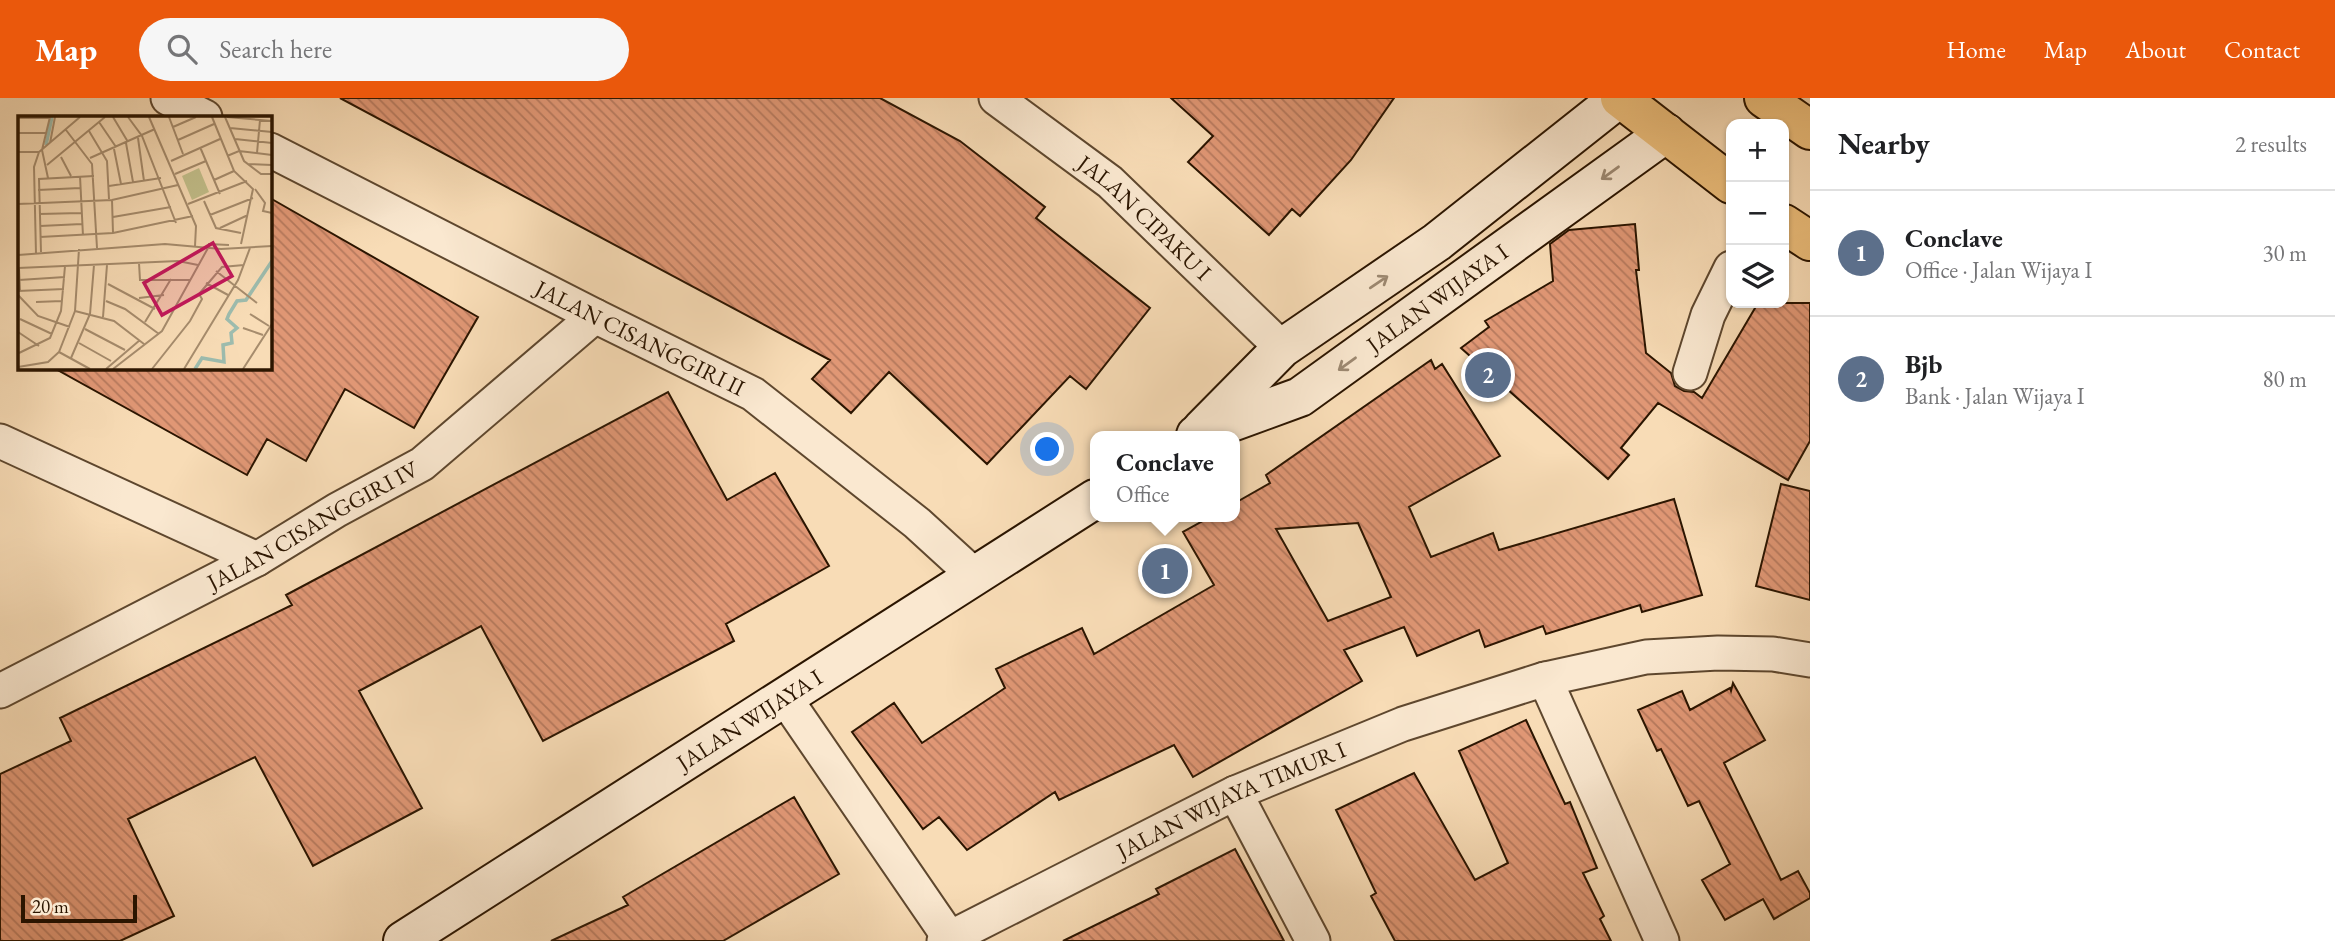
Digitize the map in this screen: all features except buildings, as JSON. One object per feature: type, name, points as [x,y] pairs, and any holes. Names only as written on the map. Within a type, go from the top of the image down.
[{"type":"main road","name":"JALAN WIJAYA I","points":[[1199,431],[1282,348],[1437,242],[1620,98]]},
{"type":"main road","points":[[1620,98],[1728,182]]},
{"type":"main road","points":[[1764,98],[1810,130]]},
{"type":"main road","name":"JALAN WIJAYA I","points":[[1206,431],[1300,397],[1665,133]]},
{"type":"main road","points":[[1789,227],[1810,241]]},
{"type":"main road","name":"JALAN WIJAYA I","points":[[403,941],[1090,502]]},
{"type":"street","points":[[168,98],[203,116]]},
{"type":"street","name":"JALAN CIPAKU I","points":[[996,98],[1110,182],[1282,348]]},
{"type":"street","name":"JALAN CISANGGIRI II","points":[[271,151],[753,394],[917,523],[975,576]]},
{"type":"street","points":[[1690,373],[1709,315],[1726,279]]},
{"type":"street","name":"JALAN CISANGGIRI IV","points":[[0,691],[257,559],[337,510],[422,464],[594,316]]},
{"type":"street","points":[[0,441],[257,559]]},
{"type":"street","name":"JALAN WIJAYA TIMUR I","points":[[785,698],[946,939],[1235,793],[1403,724],[1545,679],[1646,657],[1718,653],[1773,654],[1810,660]]},
{"type":"street","points":[[1545,679],[1662,941]]},
{"type":"street","points":[[1235,793],[1313,941]]},
{"type":"place","name":"Bjb","points":[[1488,375]]},
{"type":"place","name":"Conclave","points":[[1165,571]]}]
